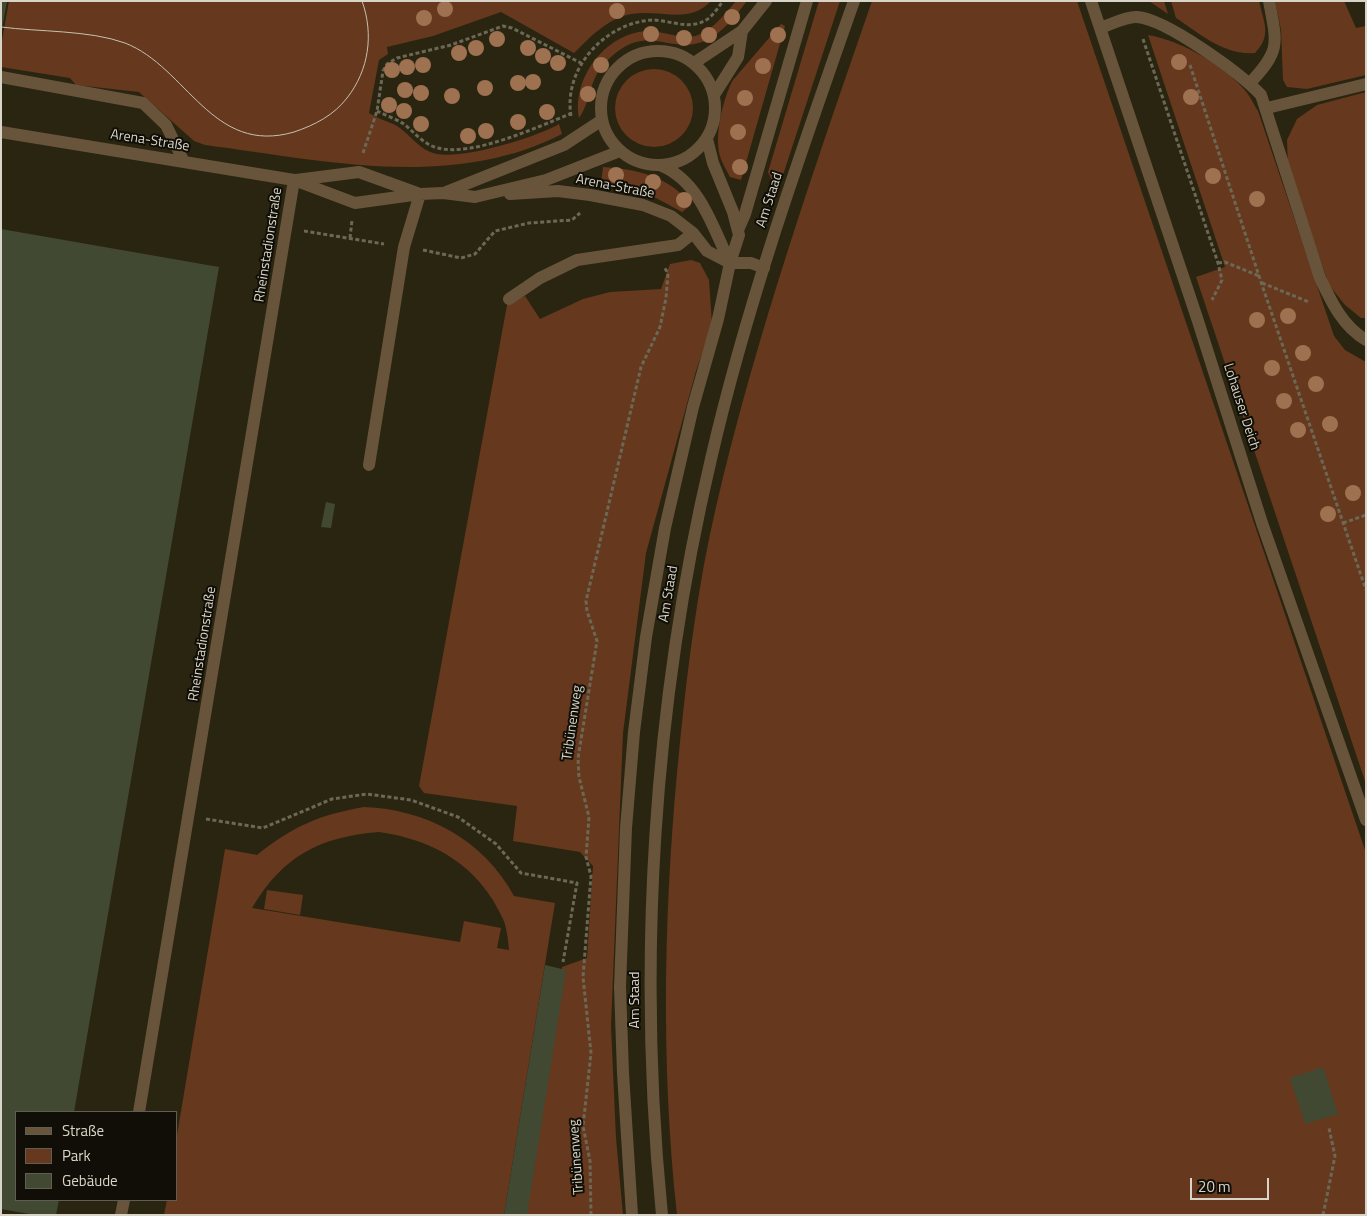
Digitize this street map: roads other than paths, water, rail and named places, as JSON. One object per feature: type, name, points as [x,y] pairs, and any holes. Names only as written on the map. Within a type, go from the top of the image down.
[{"type":"street","points":[[694,64],[742,31],[766,1]]},
{"type":"street","points":[[738,230],[745,214],[807,1]]},
{"type":"street","name":"Am Staad","points":[[662,1215],[650,1026],[655,853],[675,648],[692,547],[722,414],[792,179],[854,1]]},
{"type":"street","name":"Lohauser Deich","points":[[1091,1],[1197,318],[1262,523],[1366,820]]},
{"type":"street","points":[[1250,83],[1267,65],[1276,42],[1269,1]]},
{"type":"street","points":[[1100,28],[1136,16],[1156,22],[1181,36],[1250,83],[1261,95],[1267,108],[1320,278],[1333,306],[1366,340]]},
{"type":"street","points":[[714,95],[738,57],[742,31]]},
{"type":"street","points":[[662,166],[688,158],[707,139],[716,113],[714,95],[707,78],[694,64],[676,54],[646,52],[628,59],[613,72],[604,90],[602,120],[608,137],[620,151],[635,161],[662,166],[675,172],[689,185],[704,209],[730,263],[751,263],[764,268]]},
{"type":"street","points":[[1,77],[143,103],[166,124],[184,162]]},
{"type":"street","points":[[1267,108],[1366,84]]},
{"type":"street","name":"Arena-Straße","points":[[443,193],[564,146],[602,120]]},
{"type":"street","name":"Arena-Straße","points":[[1,132],[294,180],[355,203],[420,194],[443,193],[475,197],[558,192],[590,194],[643,205],[671,216],[693,233],[707,251],[730,263]]},
{"type":"street","name":"Am Staad","points":[[632,1215],[623,1073],[620,987],[626,837],[634,732],[646,637],[665,528],[693,407],[718,319],[738,230],[713,163],[707,139]]},
{"type":"street","name":"Arena-Straße","points":[[475,197],[546,180],[620,151]]},
{"type":"street","name":"Arena-Straße","points":[[294,180],[358,172],[420,194]]},
{"type":"street","name":"Rheinstadionstraße","points":[[139,1111],[294,180]]},
{"type":"street","points":[[369,465],[404,247],[420,194]]},
{"type":"street","points":[[509,299],[540,278],[577,260],[678,245],[693,233]]},
{"type":"street","points":[[122,1215],[124,1201]]},
{"type":"tram line","points":[[1,27],[96,36],[125,43],[147,55],[166,70],[202,106],[221,121],[242,132],[266,136],[294,132],[324,119],[347,98],[365,64],[368,26],[362,1]]}]
